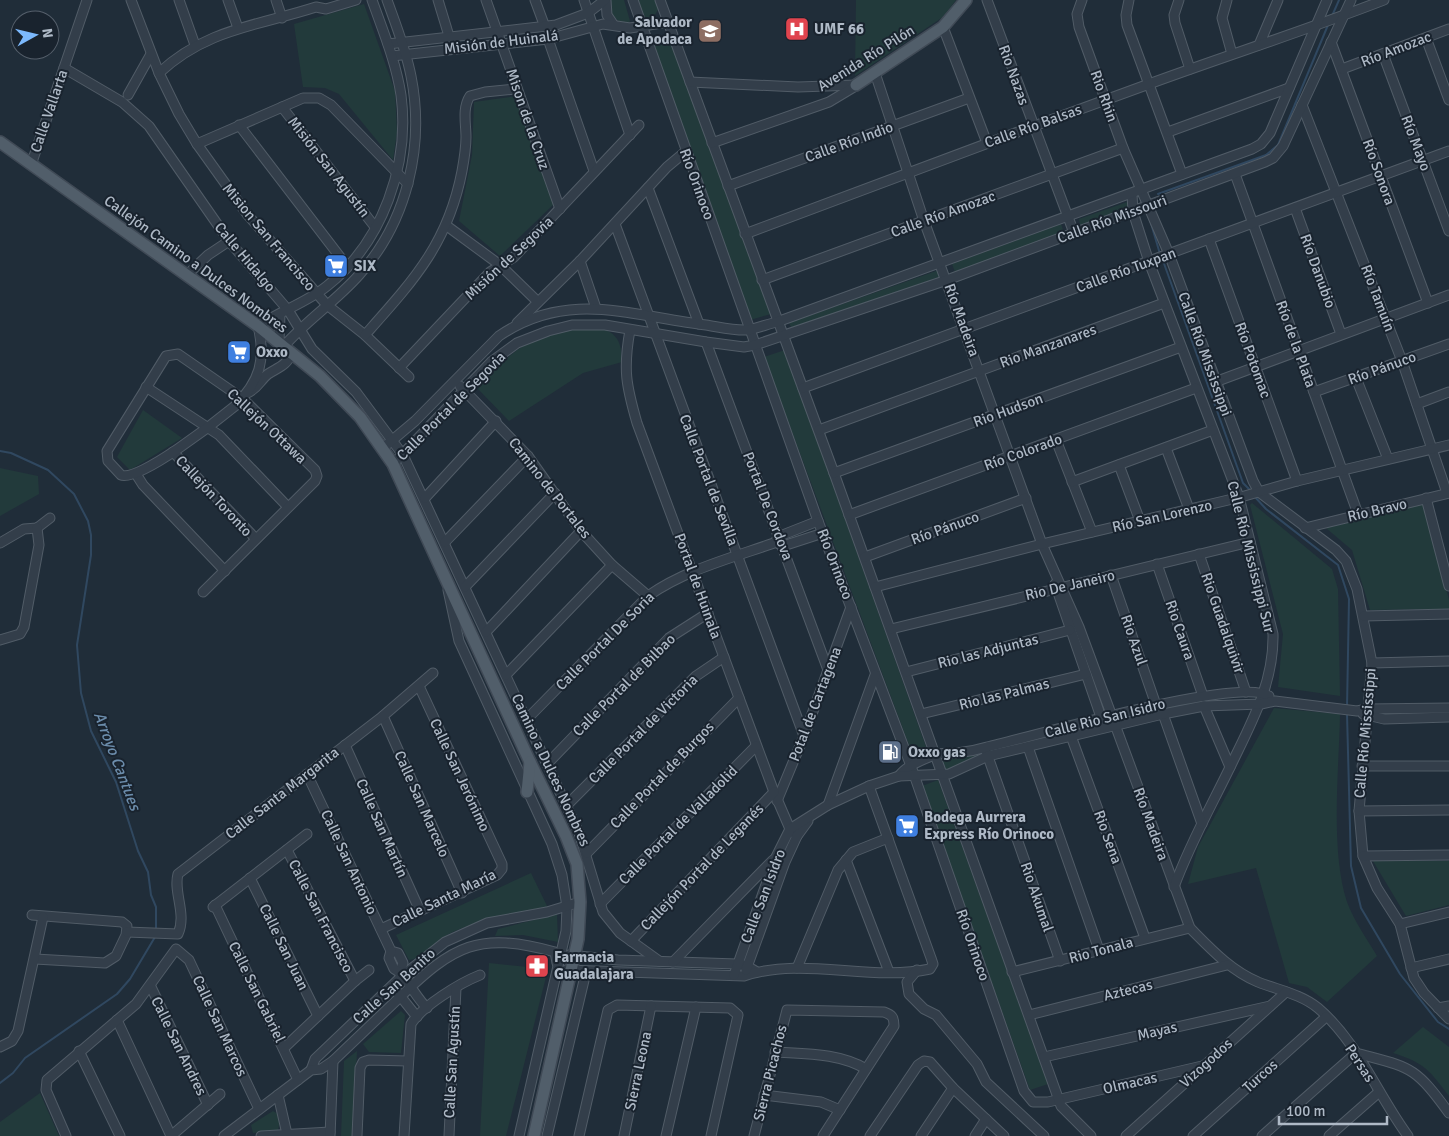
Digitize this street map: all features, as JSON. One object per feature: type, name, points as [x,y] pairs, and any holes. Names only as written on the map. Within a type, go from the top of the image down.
[{"type":"main road","name":"Avenida Río Pilón","points":[[856,85],[943,27],[966,0]]},
{"type":"main road","name":"Callejón Camino a Dulces Nombres","points":[[0,142],[188,275],[285,347],[345,398],[393,464]]},
{"type":"main road","name":"Camino a Dulces Nombres","points":[[393,464],[572,850],[580,879],[578,939],[534,1136]]},
{"type":"main road","points":[[527,792],[530,762]]},
{"type":"street","name":"Calle Vallarta","points":[[31,165],[87,0]]},
{"type":"street","name":"Mision San Francisco","points":[[131,0],[159,73],[197,144],[247,214],[316,294],[365,335],[409,377]]},
{"type":"street","points":[[179,0],[195,45]]},
{"type":"street","points":[[228,0],[238,28]]},
{"type":"street","points":[[276,0],[282,18]]},
{"type":"street","points":[[159,73],[177,56],[195,45],[238,28],[282,18],[322,4],[356,0]]},
{"type":"street","points":[[224,571],[136,474],[207,429],[258,387],[265,372],[258,326],[316,294],[347,266],[376,228],[390,198],[396,174],[402,125],[401,96],[392,56],[372,0]]},
{"type":"street","points":[[285,347],[327,304],[360,275],[377,252],[402,204],[408,184],[414,157],[417,124],[412,78],[402,41],[387,0]]},
{"type":"street","points":[[438,0],[449,36]]},
{"type":"street","name":"Mison de la Cruz","points":[[486,0],[560,209]]},
{"type":"street","points":[[535,0],[545,27]]},
{"type":"street","points":[[584,0],[630,135]]},
{"type":"street","points":[[605,0],[608,15],[613,24]]},
{"type":"street","name":"Misión de Huinalá","points":[[388,44],[497,30],[545,27],[588,13],[605,0]]},
{"type":"street","name":"Río Orinoco","points":[[633,0],[685,152],[818,521],[915,776],[1024,1091],[1033,1102],[1059,1100]]},
{"type":"street","name":"Río Orinoco","points":[[660,0],[783,337],[819,430],[1059,1100],[1064,1111],[1091,1136]]},
{"type":"street","name":"Rio Nazas","points":[[987,0],[1050,175],[1074,233]]},
{"type":"street","name":"Rio Rhin","points":[[1082,0],[1077,20],[1123,148],[1142,190]]},
{"type":"street","points":[[1130,0],[1126,15],[1127,25],[1182,174]]},
{"type":"street","points":[[1179,0],[1174,15],[1175,23],[1190,69]]},
{"type":"street","points":[[1227,0],[1222,18],[1232,54]]},
{"type":"street","points":[[1259,45],[1278,0]]},
{"type":"street","name":"Calle Río Missouri","points":[[698,324],[750,329],[778,322],[1132,194],[1261,144],[1270,132],[1320,25],[1327,0]]},
{"type":"street","name":"Calle Río Missouri","points":[[706,342],[744,346],[783,337],[947,280],[1265,162],[1280,151],[1351,0]]},
{"type":"street","name":"Calle Río Balsas","points":[[745,234],[1033,126],[1232,54],[1341,18],[1384,0]]},
{"type":"street","name":"Misión de Huinalá","points":[[392,56],[548,39],[593,26],[613,24],[630,28],[642,28],[668,22]]},
{"type":"street","points":[[943,27],[987,143]]},
{"type":"street","name":"Río Amozac","points":[[1342,69],[1449,29]]},
{"type":"street","points":[[1426,38],[1449,100]]},
{"type":"street","points":[[548,39],[594,171]]},
{"type":"street","name":"Río Sonora","points":[[1330,42],[1342,69],[1428,303]]},
{"type":"street","points":[[128,95],[151,54]]},
{"type":"street","name":"Río Mayo","points":[[1383,54],[1449,231]]},
{"type":"street","name":"Calle Hidalgo","points":[[64,68],[122,102],[149,126],[229,241],[284,312],[300,330],[316,353],[356,392],[393,440]]},
{"type":"street","name":"Río Madeira","points":[[875,73],[924,220],[1042,544],[1084,654],[1114,721],[1190,928],[1228,965],[1259,982],[1306,1000],[1326,1017]]},
{"type":"street","points":[[690,82],[798,87],[856,85]]},
{"type":"street","name":"Avenida Río Pilón","points":[[712,142],[829,102],[856,85]]},
{"type":"street","points":[[365,335],[430,258],[447,226],[463,166],[466,137],[465,109],[470,96],[516,88]]},
{"type":"street","points":[[1168,132],[1289,88]]},
{"type":"street","points":[[197,144],[303,98],[319,98],[331,105],[396,174],[408,184]]},
{"type":"street","name":"Calle Río Indio","points":[[728,186],[969,98]]},
{"type":"street","name":"Río Tamuín","points":[[1302,105],[1402,361],[1448,493]]},
{"type":"street","name":"Misión San Agustín","points":[[282,106],[376,228]]},
{"type":"street","points":[[239,125],[347,266]]},
{"type":"street","name":"Misión de Segovia","points":[[399,368],[490,272],[514,257],[639,125]]},
{"type":"street","name":"Calle Río Amozac","points":[[762,280],[1123,148]]},
{"type":"street","name":"Calle Río Tuxpan","points":[[803,388],[1449,151]]},
{"type":"street","name":"Calle Portal de Segovia","points":[[383,448],[415,421],[499,336],[513,326],[580,261],[648,188],[685,152]]},
{"type":"street","name":"Río de la Plata","points":[[1235,174],[1344,470],[1358,514]]},
{"type":"street","points":[[648,188],[698,324]]},
{"type":"street","name":"Calle Río Mississippi","points":[[1142,190],[1150,206],[1166,255],[1256,493],[1336,550],[1346,561],[1357,589],[1372,663],[1359,811],[1363,856],[1377,888],[1400,924],[1411,968],[1419,986],[1449,1019]]},
{"type":"street","name":"Calle Río Mississippi Sur","points":[[1132,194],[1133,212],[1164,303],[1240,497],[1273,634],[1273,648],[1261,704],[1174,886]]},
{"type":"street","name":"Río Danubio","points":[[1295,208],[1341,334]]},
{"type":"street","name":"Calle Portal de Sevilla","points":[[615,224],[654,334],[804,736]]},
{"type":"street","points":[[447,226],[500,265],[538,302]]},
{"type":"street","name":"Río Potomac","points":[[1209,239],[1297,481]]},
{"type":"street","points":[[188,275],[208,255],[229,241]]},
{"type":"street","points":[[580,261],[596,308]]},
{"type":"street","points":[[1215,382],[1449,295]]},
{"type":"street","name":"Rio Manzanares","points":[[819,430],[1164,303]]},
{"type":"street","name":"Calle Portal de Segovia","points":[[513,326],[558,310],[596,308],[698,324]]},
{"type":"street","points":[[265,372],[283,367],[285,347],[284,312]]},
{"type":"street","name":"Calle Portal de Segovia","points":[[393,464],[491,362],[508,348],[548,331],[572,325],[605,325],[706,342]]},
{"type":"street","name":"Portal de Huinala","points":[[630,330],[625,363],[628,393],[637,423],[777,801],[794,833]]},
{"type":"street","points":[[499,336],[508,348]]},
{"type":"street","name":"Portal De Cordova","points":[[706,342],[828,670]]},
{"type":"street","name":"Río Pánuco","points":[[1314,392],[1449,344]]},
{"type":"street","name":"Rio Hudson","points":[[834,474],[1181,347]]},
{"type":"street","name":"Callejón Ottawa","points":[[136,474],[128,477],[121,475],[107,458],[109,447],[166,356],[178,354],[245,396],[316,473],[315,481],[287,506],[203,592]]},
{"type":"street","points":[[1356,378],[1388,459]]},
{"type":"street","name":"Camino de Portales","points":[[454,380],[528,456],[581,530],[612,565],[648,596]]},
{"type":"street","points":[[146,387],[207,429],[219,435],[287,506]]},
{"type":"street","name":"Río Colorado","points":[[849,515],[1196,388]]},
{"type":"street","points":[[1417,404],[1449,392]]},
{"type":"street","points":[[425,498],[496,421]]},
{"type":"street","points":[[1072,482],[1213,430]]},
{"type":"street","name":"Camino a Dulces Nombres","points":[[393,440],[403,455],[425,498],[566,806],[586,853],[600,904],[608,921],[631,942],[659,961]]},
{"type":"street","points":[[1056,440],[1092,532]]},
{"type":"street","name":"Río San Lorenzo","points":[[875,587],[1042,544],[1449,445]]},
{"type":"street","points":[[1166,448],[1188,509]]},
{"type":"street","name":"Callejón Toronto","points":[[173,452],[256,539]]},
{"type":"street","points":[[444,542],[528,456]]},
{"type":"street","points":[[1119,465],[1140,521]]},
{"type":"street","name":"Río Bravo","points":[[1305,528],[1448,493]]},
{"type":"street","points":[[465,587],[555,494]]},
{"type":"street","name":"Río Pánuco","points":[[865,557],[1026,498]]},
{"type":"street","points":[[1426,498],[1449,586]]},
{"type":"street","points":[[0,543],[24,528],[37,528],[50,518]]},
{"type":"street","name":"Calle Portal De Soria","points":[[779,542],[818,521]]},
{"type":"street","points":[[0,640],[20,634],[24,627],[40,545],[37,528]]},
{"type":"street","points":[[486,632],[581,530]]},
{"type":"street","name":"Calle Portal De Soria","points":[[527,719],[648,596],[675,579],[693,571],[779,542],[823,532]]},
{"type":"street","name":"Rio De Janeiro","points":[[891,629],[1250,542]]},
{"type":"street","name":"Rio Guadalquivir","points":[[1199,554],[1246,692]]},
{"type":"street","name":"Rio Caura","points":[[1157,564],[1203,696]]},
{"type":"street","points":[[506,676],[612,565]]},
{"type":"street","name":"Rio Azul","points":[[1111,575],[1156,704]]},
{"type":"street","points":[[446,579],[459,641],[558,859],[567,907],[566,931],[562,954],[519,1136]]},
{"type":"street","name":"Río Madeira","points":[[1060,587],[1070,630],[1084,654],[1086,674],[1103,723]]},
{"type":"street","name":"Potal de Cartagena","points":[[777,801],[804,736],[851,607]]},
{"type":"street","name":"Calle Portal de Bilbao","points":[[547,764],[669,638],[708,613]]},
{"type":"street","points":[[1364,616],[1449,614]]},
{"type":"street","name":"Rio las Adjuntas","points":[[906,672],[1070,630]]},
{"type":"street","name":"Calle Portal de Victoria","points":[[566,806],[696,676],[724,656]]},
{"type":"street","points":[[1372,663],[1449,661]]},
{"type":"street","name":"Calle Santa Margarita","points":[[127,932],[164,935],[178,934],[181,925],[178,874],[383,716],[433,673]]},
{"type":"street","name":"Rio las Palmas","points":[[921,714],[1086,674]]},
{"type":"street","points":[[828,805],[875,675]]},
{"type":"street","name":"Calle San Jerónimo","points":[[419,686],[502,864]]},
{"type":"street","name":"Calle Rio San Isidro","points":[[1114,721],[1156,704],[1203,696],[1246,692],[1264,693],[1275,701]]},
{"type":"street","name":"Calle Portal de Burgos","points":[[586,853],[738,698]]},
{"type":"street","name":"Calle Rio San Isidro","points":[[899,776],[941,775],[986,752],[1103,723],[1204,706],[1261,704],[1275,701],[1337,708],[1393,719],[1449,717]]},
{"type":"street","points":[[1204,706],[1230,767]]},
{"type":"street","points":[[1367,713],[1449,708]]},
{"type":"street","points":[[1163,714],[1202,824]]},
{"type":"street","name":"Calle San Marcelo","points":[[383,716],[462,892]]},
{"type":"street","name":"Calle Rio San Isidro","points":[[899,776],[903,770],[934,755],[1028,747],[1071,736],[1103,723]]},
{"type":"street","name":"Rio Sena","points":[[1071,736],[1145,938]]},
{"type":"street","name":"Calle San Martín","points":[[345,745],[420,910]]},
{"type":"street","name":"Calle Portal de Valladolid","points":[[600,904],[756,746]]},
{"type":"street","points":[[1028,747],[1099,950]]},
{"type":"street","name":"Rio Akumal","points":[[986,752],[1060,961]]},
{"type":"street","points":[[1362,766],[1449,766]]},
{"type":"street","name":"Calle San Antonio","points":[[307,774],[391,951],[398,953],[403,963],[401,974]]},
{"type":"street","points":[[794,833],[828,805],[868,786],[899,776]]},
{"type":"street","points":[[558,968],[586,972],[734,976],[797,968],[889,972],[930,969],[933,964],[868,786]]},
{"type":"street","name":"Callejón Portal de Leganés","points":[[631,942],[774,792]]},
{"type":"street","points":[[1359,811],[1449,810]]},
{"type":"street","name":"Calle San Isidro","points":[[734,976],[775,858],[794,833]]},
{"type":"street","name":"Calle San Isidro","points":[[744,976],[794,833]]},
{"type":"street","points":[[250,878],[307,834]]},
{"type":"street","points":[[797,968],[833,880],[846,860],[853,852],[888,838]]},
{"type":"street","name":"Calle San Francisco","points":[[287,850],[355,981]]},
{"type":"street","points":[[1363,856],[1449,855]]},
{"type":"street","points":[[673,962],[775,858]]},
{"type":"street","points":[[846,860],[889,972]]},
{"type":"street","name":"Calle Santa María","points":[[381,929],[497,875],[501,872],[502,864]]},
{"type":"street","name":"Calle San Gabriel","points":[[250,878],[214,906],[298,1080]]},
{"type":"street","name":"Calle San Juan","points":[[250,878],[318,1016]]},
{"type":"street","name":"Calle San Benito","points":[[311,1070],[315,1059],[393,986],[401,974],[434,949],[466,931],[487,923],[567,907],[580,902]]},
{"type":"street","points":[[1400,924],[1449,912]]},
{"type":"street","points":[[32,915],[122,922],[127,926],[127,932],[113,960],[105,963],[35,959]]},
{"type":"street","points":[[0,1047],[12,1041],[18,1031],[43,917]]},
{"type":"street","name":"Rio Tonala","points":[[1012,972],[1190,928]]},
{"type":"street","name":"Calle San Benito","points":[[224,1136],[311,1070],[321,1069],[333,1061],[410,987],[453,953],[487,943],[524,944],[555,952],[558,968]]},
{"type":"street","name":"Calle San Marcos","points":[[150,987],[173,950],[176,949],[189,960],[259,1109]]},
{"type":"street","points":[[562,954],[673,962],[737,964],[747,966],[757,972]]},
{"type":"street","points":[[1411,968],[1449,959]]},
{"type":"street","name":"Aztecas","points":[[1029,1015],[1228,965]]},
{"type":"street","points":[[284,1048],[369,970]]},
{"type":"street","points":[[917,970],[907,982],[909,994],[924,1009],[936,1015],[977,1064],[986,1082],[1044,1136]]},
{"type":"street","points":[[547,1136],[586,972]]},
{"type":"street","points":[[401,974],[427,1008]]},
{"type":"street","points":[[404,1136],[409,1035],[415,1019],[427,1008],[456,988],[480,975]]},
{"type":"street","points":[[393,986],[415,1019]]},
{"type":"street","points":[[66,1136],[46,1090],[49,1078],[136,1004],[150,987]]},
{"type":"street","name":"Calle San Andres","points":[[150,987],[208,1105]]},
{"type":"street","name":"Calle San Agustín","points":[[449,1136],[456,988]]},
{"type":"street","name":"Vizogodos","points":[[1126,1136],[1286,992]]},
{"type":"street","points":[[579,1136],[608,1010],[617,1005],[730,1008],[738,1015],[711,1136]]},
{"type":"street","name":"Sierra Leona","points":[[624,1136],[652,1006]]},
{"type":"street","name":"Mayas","points":[[1044,1057],[1270,1006]]},
{"type":"street","points":[[1438,1008],[1449,1006]]},
{"type":"street","points":[[666,1136],[696,1007]]},
{"type":"street","name":"Sierra Picachos","points":[[755,1136],[787,1010],[891,1014],[894,1019],[894,1026],[866,1069]]},
{"type":"street","name":"Persas","points":[[1326,1017],[1356,1053],[1403,1134]]},
{"type":"street","name":"Turcos","points":[[1193,1136],[1326,1017]]},
{"type":"street","points":[[117,1020],[171,1136],[220,1094]]},
{"type":"street","points":[[79,1051],[120,1136]]},
{"type":"street","points":[[775,1052],[841,1058],[866,1069],[823,1136]]},
{"type":"street","points":[[1262,1136],[1356,1053],[1398,1064],[1412,1070],[1428,1084],[1449,1113]]},
{"type":"street","points":[[260,1136],[330,1134],[333,1061]]},
{"type":"street","points":[[357,1136],[360,1068],[363,1062],[408,1061]]},
{"type":"street","points":[[870,1136],[921,1062],[930,1062],[1004,1136]]},
{"type":"street","name":"Olmacas","points":[[1059,1100],[1202,1066]]},
{"type":"street","points":[[921,1136],[954,1088]]},
{"type":"street","points":[[1329,1136],[1379,1092]]},
{"type":"street","points":[[278,1095],[287,1134]]},
{"type":"street","points":[[764,1095],[821,1102],[840,1110]]},
{"type":"street","points":[[975,1136],[986,1119]]},
{"type":"green space","points":[[611,0],[624,0],[630,21],[628,23],[623,23],[613,16],[610,9]]},
{"type":"green space","points":[[638,0],[656,0],[659,8],[653,18],[644,17]]},
{"type":"green space","points":[[856,0],[956,0],[943,17],[855,76]]},
{"type":"green space","points":[[364,4],[395,91],[397,132],[393,160],[339,94],[325,88],[303,87],[294,24]]},
{"type":"green space","points":[[669,37],[771,314],[750,320],[652,42]]},
{"type":"green space","points":[[517,96],[554,204],[500,256],[459,221],[472,155],[474,102]]},
{"type":"green space","points":[[1130,201],[1128,208],[1080,225],[1079,219]]},
{"type":"green space","points":[[1061,224],[1064,233],[955,272],[952,264]]},
{"type":"green space","points":[[939,270],[942,276],[792,329],[789,323]]},
{"type":"green space","points":[[591,326],[606,330],[616,337],[621,347],[622,362],[583,373],[509,421],[478,389],[501,363],[531,341],[552,332]]},
{"type":"green space","points":[[785,350],[926,747],[912,753],[764,357]]},
{"type":"green space","points":[[143,410],[182,438],[130,470],[117,457]]},
{"type":"green space","points":[[0,468],[38,476],[39,494],[0,516]]},
{"type":"green space","points":[[1252,503],[1332,569],[1338,589],[1340,696],[1278,687],[1283,634],[1250,505]]},
{"type":"green space","points":[[1425,504],[1449,600],[1449,609],[1370,610],[1352,550],[1326,528]]},
{"type":"green space","points":[[1274,708],[1340,714],[1337,834],[1342,881],[1350,909],[1377,956],[1327,1002],[1307,987],[1289,983],[1256,868],[1188,884],[1198,847]]},
{"type":"green space","points":[[979,754],[945,772],[939,756]]},
{"type":"green space","points":[[938,780],[1048,1084],[1030,1090],[922,786]]},
{"type":"green space","points":[[1373,861],[1449,861],[1449,905],[1406,916]]},
{"type":"green space","points":[[531,873],[548,908],[482,922],[458,930],[442,938],[424,953],[409,960],[396,935]]},
{"type":"green space","points":[[557,914],[558,942],[523,935],[495,936],[498,929]]},
{"type":"green space","points":[[489,963],[548,969],[506,1136],[480,1136]]},
{"type":"green space","points":[[401,1011],[405,1015],[401,1053],[369,1052],[363,1044]]},
{"type":"green space","points":[[1423,1027],[1449,1047],[1449,1096],[1426,1068],[1393,1053]]},
{"type":"green space","points":[[357,1051],[353,1136],[341,1136],[344,1061]]},
{"type":"green space","points":[[40,1093],[59,1136],[0,1136],[0,1122]]},
{"type":"green space","points":[[273,1111],[278,1114],[280,1121],[278,1130],[253,1133],[251,1125]]},
{"type":"waterway","points":[[1332,16],[1339,0]]},
{"type":"waterway","points":[[1158,194],[1266,155],[1278,145],[1328,25]]},
{"type":"waterway","points":[[1150,220],[1160,254]]},
{"type":"waterway","points":[[1162,258],[1243,483],[1251,491]]},
{"type":"waterway","name":"Arroyo Cantues","points":[[0,451],[11,453],[48,470],[74,494],[88,521],[91,535],[91,555],[77,645],[81,693],[91,731],[116,782],[138,851],[148,872],[151,895],[156,907],[156,930]]},
{"type":"waterway","points":[[1255,497],[1266,509],[1338,565],[1349,599],[1347,707]]},
{"type":"waterway","points":[[1347,714],[1351,866],[1361,908],[1400,974],[1438,1022],[1449,1029]]},
{"type":"waterway","name":"Arroyo Cantues","points":[[0,1083],[13,1073],[25,1058],[117,994],[130,979],[155,937]]},
{"type":"place","name":"UMF 66","points":[[797,29]]},
{"type":"place","name":"Salvador de Apodaca","points":[[710,31]]},
{"type":"place","name":"SIX","points":[[336,266]]},
{"type":"place","name":"Oxxo","points":[[239,352]]},
{"type":"place","name":"Oxxo gas","points":[[890,752]]},
{"type":"place","name":"Bodega Aurrera Express Río Orinoco","points":[[907,826]]},
{"type":"place","name":"Farmacia Guadalajara","points":[[537,966]]}]
